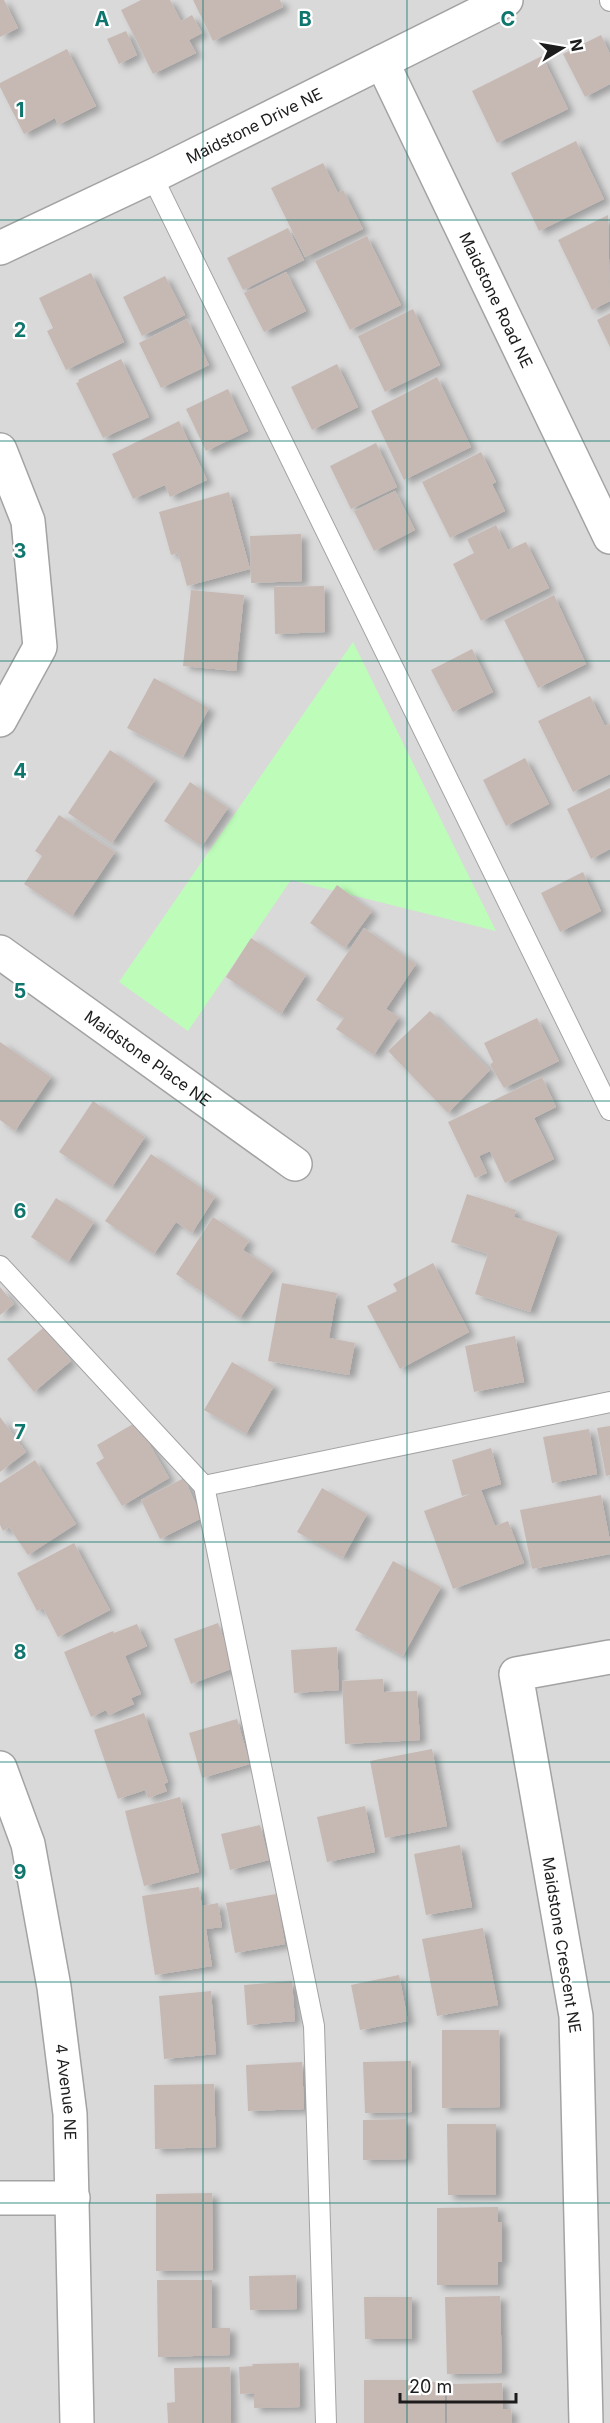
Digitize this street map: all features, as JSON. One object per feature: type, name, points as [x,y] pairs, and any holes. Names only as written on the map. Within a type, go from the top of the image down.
[{"type":"street","name":"Maidstone Drive NE","points":[[0,248],[152,176],[506,0]]},
{"type":"street","name":"Maidstone Road NE","points":[[381,62],[610,537]]},
{"type":"street","points":[[0,450],[28,520],[40,647],[0,720]]},
{"type":"street","name":"Maidstone Place NE","points":[[0,951],[295,1164]]},
{"type":"street","name":"Maidstone Crescent NE","points":[[586,2423],[576,2016],[516,1674],[610,1657]]},
{"type":"street","name":"4 Avenue NE","points":[[0,1768],[28,1844],[54,1987],[70,2114],[77,2423]]},
{"type":"street","points":[[0,2198],[73,2198]]},
{"type":"lane","points":[[152,176],[610,1110]]},
{"type":"lane","points":[[0,1266],[204,1486],[314,2026],[326,2423]]},
{"type":"lane","points":[[204,1486],[610,1402]]},
{"type":"shaded area","points":[[0,0],[610,0],[610,2423],[0,2423]]},
{"type":"green space","points":[[353,642],[496,931],[291,880],[188,1031],[119,982]]},
{"type":"building","points":[[0,0],[4,0],[18,28],[0,37]]},
{"type":"building","points":[[141,0],[170,0],[181,21],[192,15],[202,33],[189,40],[196,53],[153,74],[121,10]]},
{"type":"building","points":[[193,0],[280,0],[283,7],[213,41]]},
{"type":"building","points":[[126,31],[137,55],[119,64],[107,39]]},
{"type":"building","points":[[601,35],[610,54],[610,84],[585,97],[563,54]]},
{"type":"building","points":[[67,49],[96,106],[58,125],[55,118],[24,134],[0,83]]},
{"type":"building","points":[[542,56],[568,109],[497,143],[472,91]]},
{"type":"building","points":[[576,141],[604,199],[539,231],[511,173]]},
{"type":"building","points":[[323,163],[338,193],[343,190],[363,229],[305,257],[271,188]]},
{"type":"building","points":[[608,215],[610,301],[592,310],[558,240]]},
{"type":"building","points":[[288,228],[304,260],[243,290],[227,258]]},
{"type":"building","points":[[367,236],[401,305],[350,330],[315,261]]},
{"type":"building","points":[[286,272],[306,311],[264,332],[244,293]]},
{"type":"building","points":[[91,273],[124,342],[66,370],[47,331],[53,328],[39,298]]},
{"type":"building","points":[[165,276],[185,315],[142,336],[123,297]]},
{"type":"building","points":[[413,309],[440,365],[385,392],[358,336]]},
{"type":"building","points":[[610,313],[610,347],[597,320]]},
{"type":"building","points":[[187,319],[209,365],[161,388],[139,343]]},
{"type":"building","points":[[121,359],[149,417],[103,438],[76,383]]},
{"type":"building","points":[[337,364],[358,407],[312,430],[291,387]]},
{"type":"building","points":[[437,377],[471,447],[404,480],[371,411]]},
{"type":"building","points":[[228,389],[248,431],[206,451],[186,409]]},
{"type":"building","points":[[179,421],[207,480],[170,497],[165,485],[133,499],[112,454]]},
{"type":"building","points":[[376,443],[397,487],[351,509],[330,466]]},
{"type":"building","points":[[481,452],[496,482],[492,484],[505,511],[450,538],[422,482]]},
{"type":"building","points":[[395,491],[415,530],[374,551],[354,511]]},
{"type":"building","points":[[229,492],[250,569],[187,586],[178,553],[171,555],[159,512]]},
{"type":"building","points":[[496,525],[508,550],[526,542],[549,588],[481,621],[453,564],[474,553],[467,539]]},
{"type":"building","points":[[301,534],[302,581],[251,583],[250,536]]},
{"type":"building","points":[[324,586],[325,632],[275,634],[274,587]]},
{"type":"building","points":[[191,590],[244,595],[236,671],[183,666]]},
{"type":"building","points":[[554,595],[586,664],[538,688],[504,620]]},
{"type":"building","points":[[472,649],[493,692],[453,712],[431,670]]},
{"type":"building","points":[[154,678],[209,708],[183,757],[127,728]]},
{"type":"building","points":[[590,696],[605,726],[610,724],[610,774],[573,792],[538,721]]},
{"type":"building","points":[[110,750],[155,780],[112,843],[68,813]]},
{"type":"building","points":[[525,758],[549,804],[506,826],[483,780]]},
{"type":"building","points":[[190,782],[228,808],[202,846],[164,821]]},
{"type":"building","points":[[610,788],[610,849],[591,859],[567,809]]},
{"type":"building","points":[[59,815],[115,852],[72,916],[24,884],[42,856],[35,851]]},
{"type":"building","points":[[583,872],[601,911],[560,932],[541,893]]},
{"type":"building","points":[[337,885],[372,911],[345,948],[310,923]]},
{"type":"building","points":[[364,928],[416,964],[386,1009],[399,1017],[374,1055],[336,1029],[344,1018],[316,1000]]},
{"type":"building","points":[[251,938],[306,975],[281,1014],[226,977]]},
{"type":"building","points":[[430,1011],[490,1070],[448,1113],[388,1051]]},
{"type":"building","points":[[537,1018],[559,1061],[504,1088],[490,1065],[493,1062],[484,1043]]},
{"type":"building","points":[[0,1042],[51,1077],[15,1131],[0,1120]]},
{"type":"building","points":[[542,1077],[556,1107],[534,1118],[554,1159],[505,1183],[490,1151],[479,1156],[487,1173],[475,1178],[448,1122]]},
{"type":"building","points":[[93,1101],[145,1137],[112,1187],[59,1152]]},
{"type":"building","points":[[151,1154],[215,1197],[192,1233],[176,1222],[154,1254],[105,1221]]},
{"type":"building","points":[[467,1194],[516,1210],[514,1217],[558,1232],[530,1312],[475,1294],[488,1254],[451,1242]]},
{"type":"building","points":[[56,1198],[94,1222],[68,1262],[31,1237]]},
{"type":"building","points":[[213,1217],[249,1241],[243,1250],[273,1270],[240,1318],[176,1274]]},
{"type":"building","points":[[433,1263],[469,1332],[400,1369],[367,1306],[397,1291],[393,1284]]},
{"type":"building","points":[[282,1283],[337,1293],[329,1338],[355,1343],[349,1375],[268,1361]]},
{"type":"building","points":[[0,1287],[14,1304],[0,1315]]},
{"type":"building","points":[[43,1328],[71,1361],[34,1392],[7,1359]]},
{"type":"building","points":[[515,1336],[524,1382],[474,1392],[465,1346]]},
{"type":"building","points":[[232,1362],[274,1386],[246,1434],[204,1410]]},
{"type":"building","points":[[0,1417],[26,1452],[0,1472]]},
{"type":"building","points":[[133,1424],[141,1436],[144,1435],[169,1478],[122,1506],[96,1463],[104,1458],[97,1445]]},
{"type":"building","points":[[610,1426],[610,1475],[606,1476],[597,1428]]},
{"type":"building","points":[[589,1429],[597,1474],[552,1483],[543,1437]]},
{"type":"building","points":[[491,1448],[501,1484],[481,1490],[495,1526],[508,1521],[524,1563],[453,1589],[424,1511],[479,1491],[462,1496],[452,1460]]},
{"type":"building","points":[[35,1460],[76,1524],[28,1555],[9,1527],[3,1531],[0,1525],[0,1483]]},
{"type":"building","points":[[184,1478],[202,1518],[160,1539],[141,1500]]},
{"type":"building","points":[[322,1488],[367,1514],[343,1558],[297,1532]]},
{"type":"building","points":[[601,1495],[610,1541],[610,1554],[532,1569],[520,1510]]},
{"type":"building","points":[[74,1543],[110,1610],[58,1637],[43,1608],[37,1611],[17,1573]]},
{"type":"building","points":[[393,1561],[441,1587],[403,1656],[355,1630]]},
{"type":"building","points":[[218,1623],[234,1668],[191,1684],[174,1639]]},
{"type":"building","points":[[137,1624],[147,1646],[125,1656],[141,1694],[131,1698],[134,1704],[109,1715],[106,1710],[91,1717],[64,1652],[113,1631],[114,1633]]},
{"type":"building","points":[[337,1647],[339,1690],[294,1693],[291,1650]]},
{"type":"building","points":[[383,1679],[384,1692],[417,1691],[420,1740],[345,1744],[342,1681]]},
{"type":"building","points":[[144,1713],[168,1782],[164,1784],[167,1791],[148,1798],[145,1790],[118,1799],[94,1730]]},
{"type":"building","points":[[237,1719],[250,1764],[202,1778],[189,1733]]},
{"type":"building","points":[[432,1749],[447,1826],[385,1838],[370,1761]]},
{"type":"building","points":[[180,1797],[199,1872],[144,1886],[125,1811]]},
{"type":"building","points":[[365,1806],[375,1852],[327,1862],[317,1817]]},
{"type":"building","points":[[260,1825],[269,1860],[230,1870],[221,1834]]},
{"type":"building","points":[[460,1845],[472,1907],[426,1915],[414,1854]]},
{"type":"building","points":[[199,1887],[202,1906],[218,1903],[222,1927],[206,1929],[212,1966],[155,1975],[142,1896]]},
{"type":"building","points":[[276,1894],[285,1944],[235,1953],[226,1903]]},
{"type":"building","points":[[483,1928],[498,2005],[437,2016],[422,1939]]},
{"type":"building","points":[[399,1975],[408,2021],[360,2030],[351,1985]]},
{"type":"building","points":[[292,1981],[295,2021],[247,2025],[244,1985]]},
{"type":"building","points":[[211,1991],[216,2054],[164,2059],[159,1996]]},
{"type":"building","points":[[442,2030],[499,2030],[500,2107],[442,2108]]},
{"type":"building","points":[[411,2061],[412,2112],[365,2113],[363,2062]]},
{"type":"building","points":[[302,2062],[304,2109],[248,2111],[246,2065]]},
{"type":"building","points":[[214,2084],[216,2147],[155,2149],[154,2085]]},
{"type":"building","points":[[406,2119],[407,2159],[363,2160],[363,2120]]},
{"type":"building","points":[[447,2124],[496,2124],[496,2195],[448,2195]]},
{"type":"building","points":[[212,2193],[213,2270],[156,2271],[156,2194]]},
{"type":"building","points":[[498,2207],[498,2222],[502,2222],[502,2262],[498,2262],[498,2285],[437,2285],[437,2208]]},
{"type":"building","points":[[296,2275],[297,2309],[250,2310],[249,2276]]},
{"type":"building","points":[[157,2280],[212,2280],[212,2328],[230,2328],[230,2355],[158,2357]]},
{"type":"building","points":[[500,2296],[502,2373],[447,2374],[445,2297]]},
{"type":"building","points":[[364,2297],[412,2297],[412,2339],[365,2339]]},
{"type":"building","points":[[299,2363],[300,2407],[254,2408],[254,2393],[240,2394],[239,2367],[253,2366],[252,2364]]},
{"type":"building","points":[[230,2367],[231,2423],[168,2423],[167,2403],[175,2402],[174,2368]]},
{"type":"building","points":[[364,2380],[445,2382],[445,2423],[364,2423]]},
{"type":"building","points":[[502,2383],[503,2409],[511,2409],[512,2423],[447,2423],[447,2384]]}]
